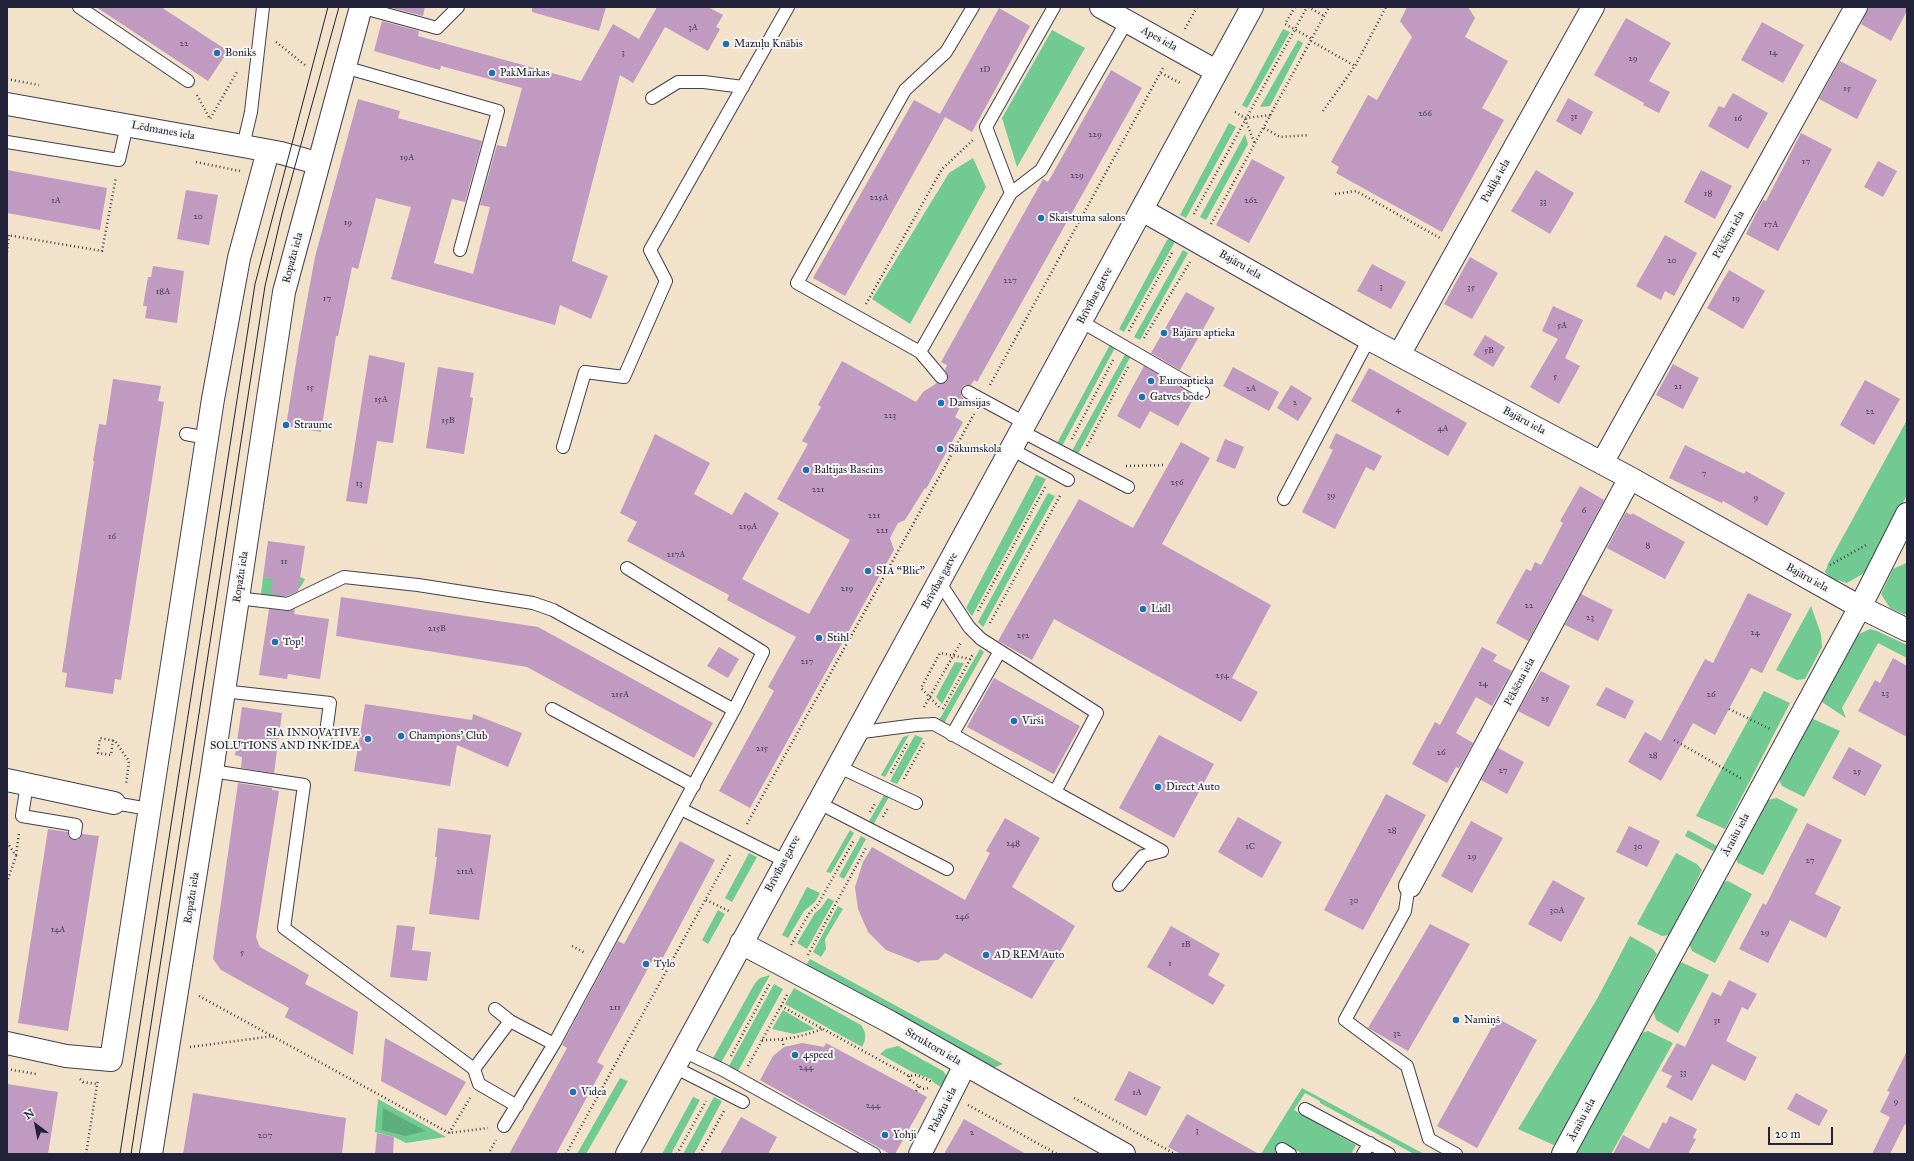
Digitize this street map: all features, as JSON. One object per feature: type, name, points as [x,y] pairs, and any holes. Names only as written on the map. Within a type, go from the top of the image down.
[{"type":"main road","name":"Ropažu iela","points":[[151,1154],[212,771],[284,292],[360,7]]},
{"type":"main road","name":"Apes iela","points":[[1101,7],[1216,71]]},
{"type":"main road","name":"Brīvības gatve","points":[[627,1154],[817,802],[940,583],[1019,434],[1082,322],[1216,71],[1252,7]]},
{"type":"main road","name":"Pudiķa iela","points":[[1399,355],[1592,7]]},
{"type":"main road","name":"Pēkšēna iela","points":[[1602,463],[1856,7]]},
{"type":"main road","name":"Lēdmanes iela","points":[[7,104],[243,146],[318,163]]},
{"type":"main road","points":[[7,1043],[66,1056],[111,1060],[207,438],[239,258],[268,151]]},
{"type":"main road","name":"Bajāru iela","points":[[1142,210],[1201,242],[1369,339],[1630,478],[1802,575],[1907,630]]},
{"type":"main road","name":"Pēkšēna iela","points":[[1410,886],[1630,478]]},
{"type":"main road","name":"Āraišu iela","points":[[1563,1154],[1860,606],[1907,514]]},
{"type":"main road","points":[[17,782],[120,797]]},
{"type":"main road","name":"Struktoru iela","points":[[741,943],[890,1022],[1124,1154]]},
{"type":"main road","name":"Pabažu iela","points":[[920,1154],[965,1065]]},
{"type":"lane","points":[[79,7],[188,80]]},
{"type":"lane","points":[[243,146],[251,112],[263,7]]},
{"type":"lane","points":[[360,7],[437,28],[458,7]]},
{"type":"lane","points":[[562,447],[585,372],[624,377],[666,281],[650,250],[788,7]]},
{"type":"lane","points":[[941,377],[920,352],[797,282],[905,90],[946,52],[973,7]]},
{"type":"lane","points":[[1011,193],[986,127],[1054,7]]},
{"type":"lane","points":[[920,352],[1011,193],[1041,170],[1127,21]]},
{"type":"lane","points":[[344,67],[498,111],[460,250]]},
{"type":"lane","points":[[652,98],[678,82],[704,82],[743,87]]},
{"type":"lane","points":[[7,142],[120,160],[127,125]]},
{"type":"lane","points":[[1082,322],[1203,392]]},
{"type":"lane","points":[[1284,499],[1369,339]]},
{"type":"lane","points":[[968,392],[982,400],[1019,434],[1054,472],[1068,480]]},
{"type":"lane","points":[[186,434],[207,438]]},
{"type":"lane","points":[[1019,434],[1064,454],[1128,487]]},
{"type":"lane","points":[[504,1126],[554,1044],[694,786],[763,652],[627,568]]},
{"type":"lane","points":[[237,598],[288,604],[344,577],[533,602],[553,610],[734,710]]},
{"type":"lane","points":[[940,583],[969,627],[981,639],[1097,713],[1056,792]]},
{"type":"lane","points":[[952,734],[1000,651]]},
{"type":"lane","points":[[223,691],[330,703],[325,740]]},
{"type":"lane","points":[[552,709],[694,786]]},
{"type":"lane","points":[[855,733],[934,724],[1162,851],[1143,856],[1119,885]]},
{"type":"lane","points":[[837,766],[916,803]]},
{"type":"lane","points":[[212,771],[304,785],[284,928],[474,1069],[479,1084],[517,1106]]},
{"type":"lane","points":[[17,782],[22,816],[76,825],[75,833]]},
{"type":"lane","points":[[120,797],[149,809]]},
{"type":"lane","points":[[817,802],[947,869]]},
{"type":"lane","points":[[681,809],[785,861]]},
{"type":"lane","points":[[1410,886],[1408,890],[1406,912],[1345,1020],[1407,1066],[1429,1139],[1456,1154]]},
{"type":"lane","points":[[496,1008],[510,1021],[554,1044]]},
{"type":"lane","points":[[474,1069],[510,1021]]},
{"type":"lane","points":[[679,1059],[741,1080],[874,1154]]},
{"type":"lane","points":[[679,1059],[743,1102]]},
{"type":"lane","points":[[1305,1109],[1389,1154]]},
{"type":"lane","points":[[1364,1154],[1370,1143]]},
{"type":"path","points":[[566,1154],[1197,7]]},
{"type":"path","points":[[1295,7],[1285,24],[1355,66]]},
{"type":"path","points":[[1192,219],[1245,118],[1307,7],[1324,16]]},
{"type":"path","points":[[1201,242],[1329,7]]},
{"type":"path","points":[[1323,111],[1355,66],[1386,7]]},
{"type":"path","points":[[260,30],[305,65]]},
{"type":"path","points":[[188,80],[210,119],[241,64]]},
{"type":"path","points":[[1161,73],[1182,84]]},
{"type":"path","points":[[1235,112],[1245,118],[1271,115]]},
{"type":"path","points":[[1245,118],[1255,144]]},
{"type":"path","points":[[858,318],[942,169],[986,127]]},
{"type":"path","points":[[1264,128],[1280,137],[1309,135]]},
{"type":"path","points":[[7,252],[8,235],[102,251],[120,160]]},
{"type":"path","points":[[1335,194],[1356,191],[1459,248]]},
{"type":"path","points":[[1064,454],[1121,344],[1174,250]]},
{"type":"path","points":[[789,948],[810,912],[817,906],[863,825],[930,697],[1054,472]]},
{"type":"path","points":[[1802,575],[1827,567],[1868,544]]},
{"type":"path","points":[[942,710],[921,688],[940,653],[970,659]]},
{"type":"path","points":[[1729,709],[1789,737]]},
{"type":"path","points":[[113,740],[111,755],[98,753],[100,738],[113,740],[129,761],[120,797]]},
{"type":"path","points":[[1674,740],[1761,788]]},
{"type":"path","points":[[7,882],[16,856],[22,816]]},
{"type":"path","points":[[7,842],[16,856]]},
{"type":"path","points":[[706,900],[729,911]]},
{"type":"path","points":[[178,984],[449,1133],[504,1126]]},
{"type":"path","points":[[781,1006],[870,1055]]},
{"type":"path","points":[[762,1040],[782,1040],[807,1035],[822,1028]]},
{"type":"path","points":[[167,1050],[275,1036]]},
{"type":"path","points":[[782,1040],[784,1047]]},
{"type":"path","points":[[86,1154],[98,1078],[111,1060]]},
{"type":"path","points":[[7,1069],[38,1074]]},
{"type":"path","points":[[909,1076],[910,1080],[924,1088]]},
{"type":"path","points":[[449,1133],[479,1084]]},
{"type":"path","points":[[916,1091],[919,1086]]},
{"type":"green space","points":[[1283,29],[1290,32],[1247,108],[1242,105]]},
{"type":"green space","points":[[1052,30],[1085,48],[1017,167],[1002,118]]},
{"type":"green space","points":[[1298,40],[1303,43],[1270,106],[1260,107]]},
{"type":"green space","points":[[1229,123],[1236,127],[1186,218],[1180,215]]},
{"type":"green space","points":[[1245,134],[1248,144],[1206,220],[1200,217]]},
{"type":"green space","points":[[973,158],[986,187],[910,324],[872,299],[949,173]]},
{"type":"green space","points":[[1172,238],[1176,240],[1124,332],[1119,329],[1167,240]]},
{"type":"green space","points":[[1183,250],[1188,253],[1140,340],[1134,337]]},
{"type":"green space","points":[[1112,341],[1117,344],[1062,446],[1057,443]]},
{"type":"green space","points":[[1128,349],[1133,352],[1078,454],[1072,451]]},
{"type":"green space","points":[[1907,420],[1907,495],[1866,572],[1847,583],[1831,578],[1825,572],[1828,564]]},
{"type":"green space","points":[[1036,475],[1046,479],[972,616],[966,608]]},
{"type":"green space","points":[[1048,493],[1055,496],[983,627],[978,622]]},
{"type":"green space","points":[[1906,563],[1906,615],[1890,608],[1881,594],[1893,569]]},
{"type":"green space","points":[[263,577],[299,582],[300,577],[305,579],[297,591],[292,594],[287,596],[275,596],[261,594]]},
{"type":"green space","points":[[1811,606],[1821,634],[1822,647],[1805,679],[1797,680],[1776,670]]},
{"type":"green space","points":[[1870,629],[1907,645],[1907,658],[1878,643],[1842,708],[1846,718],[1822,702],[1849,643],[1857,635]]},
{"type":"green space","points":[[980,649],[984,652],[943,725],[938,722]]},
{"type":"green space","points":[[955,662],[964,663],[942,704],[936,697]]},
{"type":"green space","points":[[1764,691],[1790,703],[1725,829],[1696,816]]},
{"type":"green space","points":[[1811,718],[1840,731],[1804,797],[1782,786],[1778,778]]},
{"type":"green space","points":[[909,735],[885,777],[881,775],[903,737]]},
{"type":"green space","points":[[915,735],[923,738],[897,784],[890,781]]},
{"type":"green space","points":[[884,795],[889,797],[873,825],[868,823]]},
{"type":"green space","points":[[1777,798],[1798,809],[1763,875],[1738,863],[1735,857],[1768,800]]},
{"type":"green space","points":[[850,830],[854,833],[831,873],[826,872]]},
{"type":"green space","points":[[1688,830],[1717,846],[1716,849],[1713,851],[1685,836]]},
{"type":"green space","points":[[861,836],[866,839],[844,879],[839,876]]},
{"type":"green space","points":[[749,853],[757,857],[732,902],[725,898]]},
{"type":"green space","points":[[1676,853],[1697,864],[1702,870],[1670,935],[1662,936],[1637,924]]},
{"type":"green space","points":[[1728,881],[1752,894],[1715,963],[1692,951],[1688,942],[1720,883]]},
{"type":"green space","points":[[807,887],[820,893],[815,902],[804,911],[788,938],[782,935]]},
{"type":"green space","points":[[828,898],[834,901],[807,949],[797,943],[815,913],[821,908]]},
{"type":"green space","points":[[838,906],[843,909],[825,939],[826,949],[821,957],[813,952]]},
{"type":"green space","points":[[718,910],[725,914],[708,944],[702,940]]},
{"type":"green space","points":[[1630,936],[1653,949],[1657,954],[1556,1146],[1518,1129],[1597,999]]},
{"type":"green space","points":[[810,959],[1003,1064],[993,1068],[986,1067],[806,965]]},
{"type":"green space","points":[[1681,962],[1709,975],[1678,1033],[1656,1020],[1653,1010],[1675,965]]},
{"type":"green space","points":[[770,975],[721,1063],[713,1058],[755,983],[760,978]]},
{"type":"green space","points":[[774,984],[783,989],[738,1071],[729,1066]]},
{"type":"green space","points":[[794,988],[861,1025],[865,1036],[865,1041],[862,1047],[785,1004]]},
{"type":"green space","points":[[783,1010],[815,1029],[794,1034],[772,1029]]},
{"type":"green space","points":[[1648,1031],[1673,1043],[1611,1154],[1575,1154],[1638,1034]]},
{"type":"green space","points":[[898,1046],[943,1071],[948,1080],[947,1090],[934,1083],[931,1079],[912,1072],[880,1054],[886,1049]]},
{"type":"green space","points":[[620,1078],[628,1081],[586,1154],[577,1154]]},
{"type":"green space","points":[[1302,1088],[1424,1154],[1414,1154],[1320,1103],[1320,1101],[1305,1093],[1294,1110],[1356,1145],[1351,1154],[1303,1154],[1281,1142],[1275,1151],[1281,1154],[1261,1154]]},
{"type":"green space","points":[[693,1097],[700,1100],[671,1154],[662,1154]]},
{"type":"green space","points":[[714,1097],[722,1101],[694,1154],[683,1154]]},
{"type":"green space","points":[[378,1099],[446,1137],[406,1143],[394,1137],[375,1132]]},
{"type":"green space","points":[[383,1108],[426,1131],[405,1136],[382,1130]]},
{"type":"building","points":[[96,7],[161,7],[228,51],[208,81]]},
{"type":"building","points":[[388,7],[425,7],[423,16]]},
{"type":"building","points":[[532,7],[606,7],[599,31],[532,12]]},
{"type":"building","points":[[657,7],[708,7],[723,15],[716,27],[720,29],[708,51],[665,27],[633,83],[620,75],[572,261],[608,276],[591,319],[560,305],[555,325],[391,279],[411,207],[376,198],[358,269],[352,267],[338,336],[336,336],[321,432],[286,426],[315,257],[358,99],[400,111],[398,118],[482,141],[465,202],[452,199],[434,263],[473,274],[490,207],[480,205],[497,145],[506,147],[522,88],[441,66],[440,70],[374,51],[382,21],[419,31],[418,36],[581,81],[613,24],[639,39]]},
{"type":"building","points":[[1407,7],[1468,7],[1475,18],[1465,37],[1508,61],[1482,108],[1504,120],[1442,232],[1336,173],[1339,167],[1331,162],[1368,95],[1377,100],[1412,37],[1400,21]]},
{"type":"building","points":[[1868,7],[1907,7],[1907,11],[1891,41],[1861,24]]},
{"type":"building","points":[[999,8],[1030,26],[972,132],[945,117],[845,296],[813,278],[914,100],[940,114]]},
{"type":"building","points":[[1626,18],[1671,43],[1649,81],[1670,92],[1659,113],[1594,75]]},
{"type":"building","points":[[1762,22],[1804,45],[1783,83],[1741,60]]},
{"type":"building","points":[[1840,61],[1877,80],[1857,119],[1819,99]]},
{"type":"building","points":[[1111,70],[1142,88],[977,382],[974,380],[971,385],[964,385],[961,389],[961,396],[964,399],[955,417],[963,422],[926,489],[925,488],[905,520],[898,523],[890,538],[894,550],[750,808],[719,791],[774,691],[768,687],[796,637],[727,600],[729,595],[627,541],[637,522],[620,513],[655,434],[710,463],[694,494],[732,515],[745,492],[779,513],[742,579],[809,614],[850,540],[777,499],[808,444],[802,441],[821,407],[818,405],[842,361],[916,402],[923,392],[937,383],[942,384],[946,382],[948,376],[945,370],[947,365],[941,362],[1043,179],[1048,182]]},
{"type":"building","points":[[1733,93],[1768,113],[1748,149],[1708,126],[1719,106],[1724,108]]},
{"type":"building","points":[[1568,98],[1593,112],[1581,135],[1556,121]]},
{"type":"building","points":[[1801,133],[1832,149],[1778,251],[1746,234],[1763,200],[1766,201]]},
{"type":"building","points":[[1252,159],[1285,177],[1249,243],[1216,225]]},
{"type":"building","points":[[1878,161],[1897,171],[1883,197],[1864,187]]},
{"type":"building","points":[[7,170],[107,188],[100,230],[7,213]]},
{"type":"building","points":[[1536,170],[1574,193],[1550,234],[1511,211]]},
{"type":"building","points":[[1701,170],[1732,186],[1715,219],[1684,202]]},
{"type":"building","points":[[186,190],[218,195],[209,245],[177,239]]},
{"type":"building","points":[[1665,235],[1697,253],[1674,296],[1665,291],[1661,300],[1636,286]]},
{"type":"building","points":[[1470,257],[1498,273],[1472,319],[1444,304]]},
{"type":"building","points":[[1372,264],[1406,282],[1391,309],[1357,291]]},
{"type":"building","points":[[153,266],[184,271],[177,323],[145,318],[147,306],[143,306],[148,277],[151,277]]},
{"type":"building","points":[[1729,270],[1765,291],[1743,329],[1707,308]]},
{"type":"building","points":[[1186,292],[1215,308],[1180,370],[1151,353]]},
{"type":"building","points":[[1553,306],[1583,320],[1565,358],[1580,366],[1559,404],[1530,387],[1558,339],[1542,331]]},
{"type":"building","points":[[1485,335],[1505,347],[1493,367],[1473,355]]},
{"type":"building","points":[[369,355],[405,363],[393,443],[377,441],[367,504],[346,501]]},
{"type":"building","points":[[1673,364],[1699,378],[1683,409],[1656,395]]},
{"type":"building","points":[[1144,366],[1195,396],[1178,426],[1150,411],[1140,429],[1117,416]]},
{"type":"building","points":[[438,367],[474,373],[470,397],[473,398],[464,454],[426,448]]},
{"type":"building","points":[[1233,367],[1279,392],[1269,411],[1223,386]]},
{"type":"building","points":[[1369,368],[1467,423],[1448,456],[1351,401]]},
{"type":"building","points":[[113,379],[161,386],[158,401],[164,402],[121,680],[115,679],[113,694],[65,687],[67,673],[62,672],[99,424],[106,425]]},
{"type":"building","points":[[1865,380],[1900,399],[1874,445],[1840,425]]},
{"type":"building","points":[[1291,385],[1312,398],[1298,421],[1277,408]]},
{"type":"building","points":[[1336,433],[1382,456],[1374,471],[1366,467],[1335,529],[1302,512],[1333,450],[1329,448]]},
{"type":"building","points":[[1225,439],[1244,447],[1235,469],[1216,461]]},
{"type":"building","name":"Lidl","points":[[1181,442],[1210,458],[1162,544],[1271,605],[1232,678],[1258,692],[1241,722],[1054,619],[1032,660],[998,641],[1079,499],[1133,528]]},
{"type":"building","points":[[1685,445],[1744,474],[1746,471],[1785,493],[1767,526],[1723,501],[1722,503],[1669,478]]},
{"type":"building","points":[[1580,486],[1604,500],[1528,641],[1496,623],[1526,569],[1531,571],[1535,562],[1541,565],[1563,523],[1560,521]]},
{"type":"building","points":[[1626,512],[1631,515],[1632,513],[1685,542],[1665,579],[1607,548]]},
{"type":"building","points":[[268,541],[305,546],[298,591],[287,596],[271,594],[273,579],[263,577]]},
{"type":"building","points":[[1748,593],[1792,614],[1762,673],[1751,668],[1715,735],[1693,723],[1661,781],[1628,762],[1645,732],[1661,741],[1705,659],[1713,663]]},
{"type":"building","points":[[1581,594],[1613,610],[1598,641],[1565,625]]},
{"type":"building","points":[[341,597],[538,627],[713,723],[694,758],[527,667],[336,636]]},
{"type":"building","points":[[269,609],[287,611],[295,609],[294,614],[329,619],[320,679],[288,674],[287,679],[259,675]]},
{"type":"building","points":[[719,647],[739,659],[728,678],[707,666]]},
{"type":"building","points":[[1482,647],[1497,655],[1493,661],[1512,671],[1492,706],[1476,697],[1456,733],[1473,743],[1459,768],[1456,767],[1447,783],[1412,764],[1435,722],[1440,725]]},
{"type":"building","points":[[1893,658],[1907,666],[1907,737],[1858,711],[1875,680],[1880,683]]},
{"type":"building","points":[[1541,671],[1570,686],[1549,727],[1518,711]]},
{"type":"building","name":"Virši","points":[[994,678],[1080,726],[1054,774],[967,727]]},
{"type":"building","points":[[1606,687],[1634,701],[1625,719],[1596,705]]},
{"type":"building","points":[[365,704],[472,720],[473,714],[522,733],[508,767],[457,745],[450,786],[354,771]]},
{"type":"building","points":[[242,707],[282,713],[274,773],[241,768],[242,757],[235,755]]},
{"type":"building","points":[[1159,735],[1214,764],[1174,838],[1119,808]]},
{"type":"building","points":[[1849,747],[1882,765],[1865,796],[1832,778]]},
{"type":"building","points":[[1498,748],[1524,762],[1507,794],[1481,780]]},
{"type":"building","points":[[238,783],[272,788],[272,790],[279,791],[256,937],[260,947],[309,975],[305,984],[358,1012],[353,1055],[285,1017],[289,1008],[221,970],[213,959]]},
{"type":"building","points":[[1386,794],[1426,815],[1363,930],[1324,910]]},
{"type":"building","points":[[1238,817],[1282,842],[1262,878],[1218,852]]},
{"type":"building","points":[[1005,818],[1040,838],[1012,887],[1075,926],[1032,999],[945,953],[938,960],[920,961],[919,963],[886,950],[868,932],[858,909],[855,887],[863,862],[872,847],[965,900],[990,853],[986,851]]},
{"type":"building","points":[[1471,821],[1503,838],[1472,893],[1441,876]]},
{"type":"building","points":[[1807,823],[1842,840],[1815,894],[1841,907],[1826,938],[1790,920],[1768,963],[1739,949],[1763,903],[1766,905]]},
{"type":"building","points":[[1629,826],[1660,841],[1647,867],[1616,852]]},
{"type":"building","points":[[438,828],[491,835],[479,920],[429,914],[437,857],[435,857]]},
{"type":"building","points":[[48,829],[68,832],[68,836],[74,840],[78,840],[82,834],[99,836],[68,1031],[18,1023]]},
{"type":"building","points":[[680,841],[715,860],[659,965],[652,961],[597,1062],[604,1066],[556,1154],[509,1154],[567,1048],[562,1045],[618,941],[624,944]]},
{"type":"building","points":[[1553,880],[1585,898],[1561,942],[1528,924]]},
{"type":"building","points":[[1430,924],[1470,944],[1408,1051],[1368,1028]]},
{"type":"building","points":[[397,925],[415,927],[412,950],[431,952],[427,981],[390,977]]},
{"type":"building","points":[[1171,926],[1220,954],[1208,975],[1225,985],[1213,1005],[1147,967]]},
{"type":"building","points":[[1729,980],[1757,994],[1748,1010],[1742,1007],[1726,1041],[1757,1057],[1745,1081],[1712,1064],[1692,1101],[1666,1087],[1672,1076],[1661,1071],[1677,1043],[1685,1047],[1712,992],[1721,996]]},
{"type":"building","points":[[1497,1018],[1537,1040],[1477,1148],[1437,1126]]},
{"type":"building","points":[[385,1038],[466,1082],[446,1116],[381,1081]]},
{"type":"building","points":[[802,1043],[824,1047],[826,1043],[927,1097],[895,1154],[890,1154],[760,1080],[773,1056],[784,1047]]},
{"type":"building","points":[[1907,1051],[1907,1126],[1905,1124],[1890,1154],[1872,1154],[1890,1117],[1880,1112],[1890,1092],[1887,1091]]},
{"type":"building","points":[[1129,1071],[1161,1087],[1146,1116],[1114,1100]]},
{"type":"building","points":[[7,1084],[58,1092],[48,1154],[7,1154]]},
{"type":"building","points":[[193,1093],[346,1118],[342,1154],[183,1154]]},
{"type":"building","points":[[1796,1093],[1828,1110],[1819,1126],[1787,1109]]},
{"type":"building","points":[[1187,1114],[1259,1154],[1181,1154],[1168,1147]]},
{"type":"building","points":[[1670,1116],[1697,1129],[1693,1138],[1696,1139],[1688,1154],[1613,1154],[1623,1135],[1649,1149],[1663,1122],[1666,1124]]},
{"type":"building","points":[[741,1117],[777,1137],[768,1154],[720,1154]]},
{"type":"building","points":[[964,1119],[1026,1154],[944,1154]]},
{"type":"building","points":[[377,1133],[394,1137],[393,1154],[375,1154]]},
{"type":"tram line","points":[[120,1154],[255,284],[328,7]]},
{"type":"tram line","points":[[131,1154],[265,286],[282,213],[339,7]]},
{"type":"place","name":"Mazuļu Knābis","points":[[726,44]]},
{"type":"place","name":"Boniks","points":[[217,53]]},
{"type":"place","name":"PakMarkas","points":[[492,73]]},
{"type":"place","name":"Skaistuma salons","points":[[1041,218]]},
{"type":"place","name":"Bajāru aptieka","points":[[1164,333]]},
{"type":"place","name":"Euroaptieka","points":[[1151,381]]},
{"type":"place","name":"Gatves bode","points":[[1142,397]]},
{"type":"place","name":"Damsijas","points":[[941,403]]},
{"type":"place","name":"Straume","points":[[286,425]]},
{"type":"place","name":"Sākumskola","points":[[940,449]]},
{"type":"place","name":"Baltijas Baseins","points":[[806,470]]},
{"type":"place","name":"SIA “Blic”","points":[[868,571]]},
{"type":"place","name":"Lidl","points":[[1143,609]]},
{"type":"place","name":"Stihl","points":[[819,638]]},
{"type":"place","name":"Top!","points":[[275,642]]},
{"type":"place","name":"Virši","points":[[1014,721]]},
{"type":"place","name":"Champions' Club","points":[[401,736]]},
{"type":"place","name":"SIA INNOVATIVE SOLUTIONS AND INK IDEA","points":[[368,739]]},
{"type":"place","name":"Direct Auto","points":[[1158,787]]},
{"type":"place","name":"AD REM Auto","points":[[986,955]]},
{"type":"place","name":"Tylo","points":[[646,964]]},
{"type":"place","name":"Namiņš","points":[[1456,1020]]},
{"type":"place","name":"4speed","points":[[795,1055]]},
{"type":"place","name":"Videa","points":[[573,1092]]},
{"type":"place","name":"Yohji","points":[[885,1135]]}]
